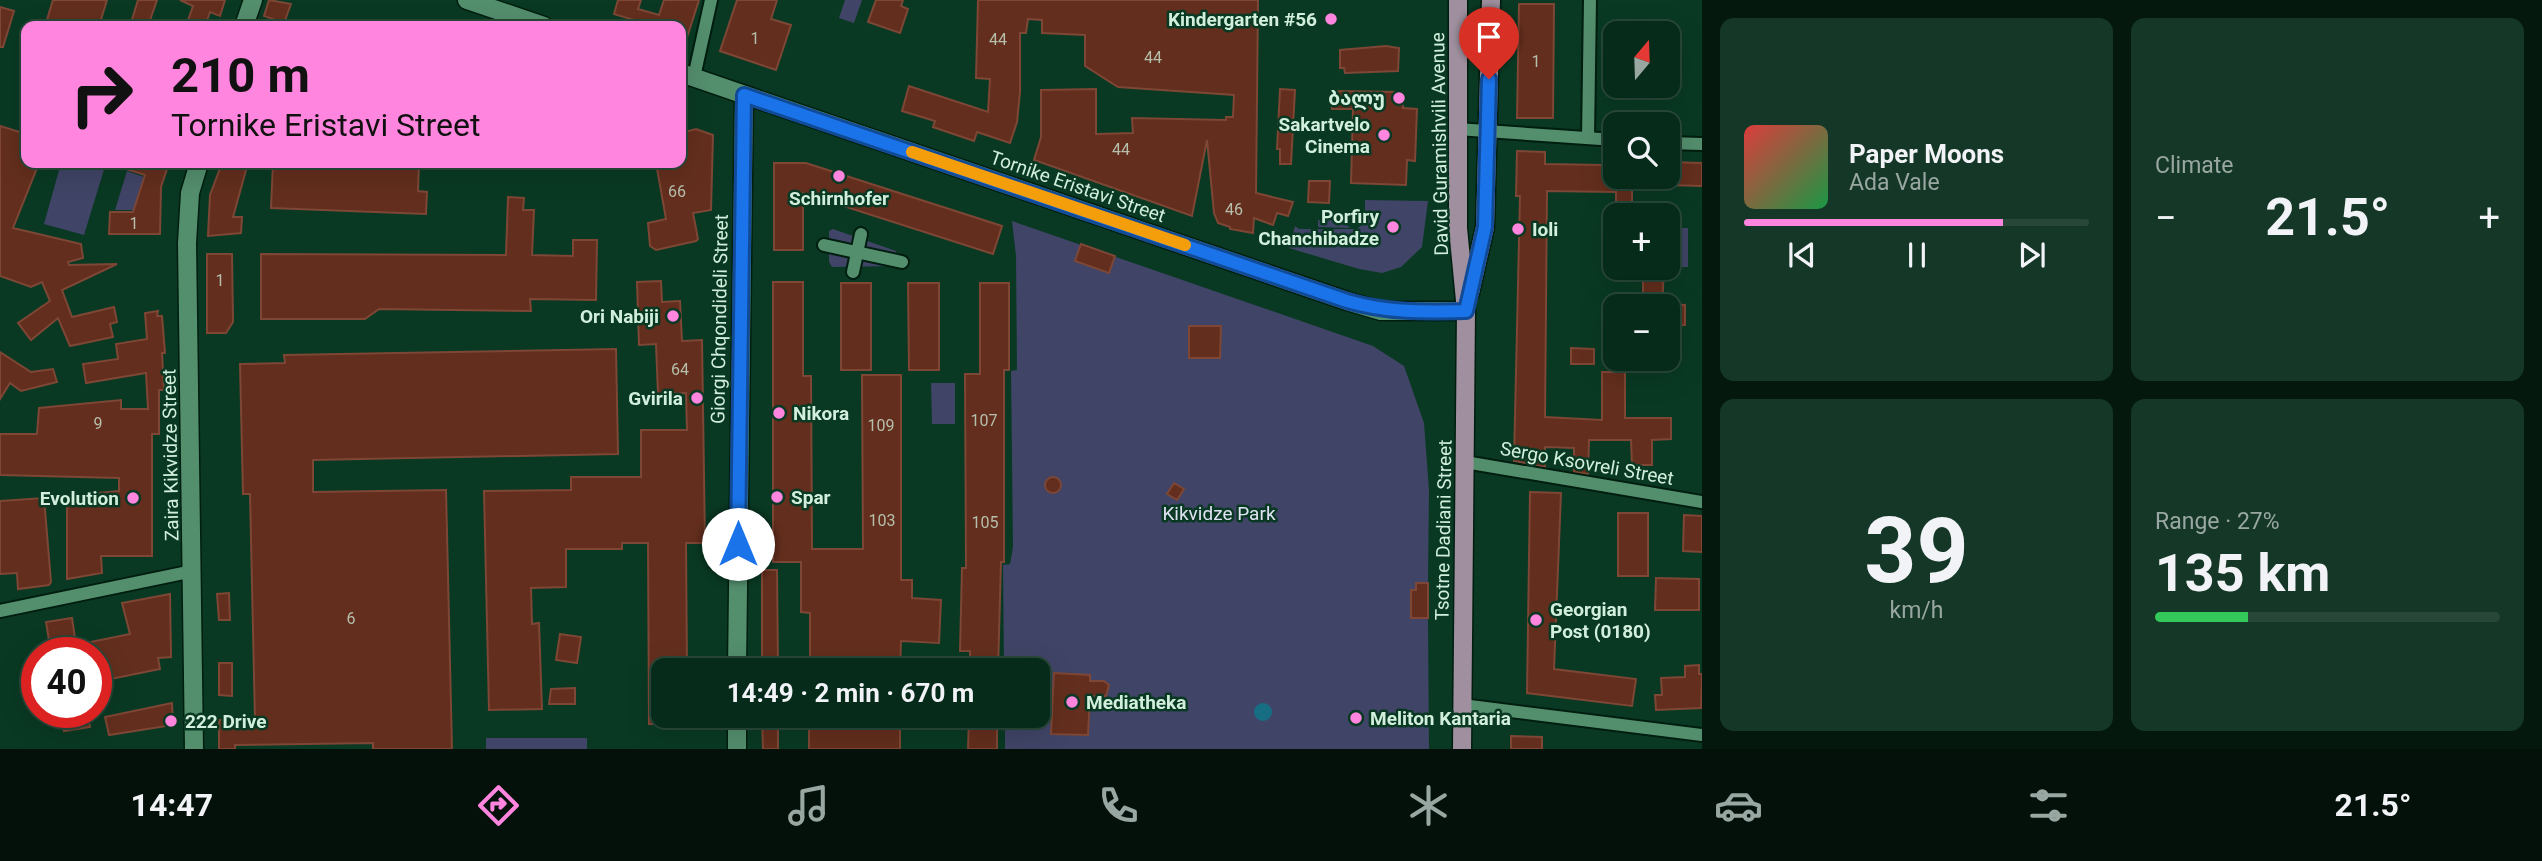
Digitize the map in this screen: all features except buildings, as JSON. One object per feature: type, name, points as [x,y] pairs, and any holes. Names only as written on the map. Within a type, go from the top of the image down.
[{"type":"main road","name":"David Guramishvili Avenue","points":[[1458,0],[1458,228],[1466,311]]},
{"type":"main road","name":"David Guramishvili Avenue","points":[[1466,311],[1485,227],[1491,0]]},
{"type":"main road","name":"Tsotne Dadiani Street","points":[[1462,749],[1466,311]]},
{"type":"street","points":[[246,21],[253,0]]},
{"type":"street","points":[[467,0],[529,21]]},
{"type":"street","points":[[687,75],[710,0]]},
{"type":"street","points":[[1588,138],[1590,0]]},
{"type":"street","name":"Tornike Eristavi Street","points":[[687,75],[1347,301],[1381,311],[1466,311]]},
{"type":"street","name":"Giorgi Chqondideli Street","points":[[737,658],[744,95]]},
{"type":"street","points":[[1457,130],[1603,139]]},
{"type":"street","points":[[1680,143],[1702,144]]},
{"type":"street","name":"Zaira Kikvidze Street","points":[[194,749],[187,243],[190,193],[198,168]]},
{"type":"street","points":[[853,272],[861,234]]},
{"type":"street","points":[[824,245],[902,262]]},
{"type":"street","name":"Sergo Ksovreli Street","points":[[1465,462],[1702,502]]},
{"type":"street","points":[[0,611],[193,571]]},
{"type":"street","points":[[1462,705],[1702,734]]},
{"type":"street","points":[[737,728],[737,749]]},
{"type":"green space","points":[[845,0],[862,0],[854,23],[839,18]]},
{"type":"green space","points":[[60,168],[104,168],[84,235],[44,224]]},
{"type":"green space","points":[[127,171],[144,177],[134,210],[115,210]]},
{"type":"green space","points":[[1365,200],[1428,201],[1422,247],[1401,267],[1382,273],[1359,269],[1289,248],[1295,226],[1299,229],[1357,229],[1365,222]]},
{"type":"green space","points":[[1318,220],[1342,220],[1350,228],[1318,227]]},
{"type":"green space","name":"Kikvidze Park","points":[[1012,221],[1373,346],[1404,366],[1424,423],[1429,490],[1428,583],[1417,583],[1416,590],[1411,590],[1411,618],[1428,618],[1429,749],[1005,749],[1005,728],[1050,728],[1050,658],[1004,658],[1003,565],[1010,564],[1013,547],[1011,371],[1017,370],[1016,256]]},
{"type":"green space","points":[[1680,228],[1688,228],[1688,267],[1680,267]]},
{"type":"green space","points":[[833,229],[896,251],[895,266],[832,267],[829,262],[829,231]]},
{"type":"green space","points":[[931,383],[955,383],[955,424],[932,424]]},
{"type":"green space","points":[[486,738],[587,738],[587,749],[486,749]]},
{"type":"shaded area","points":[[1259,703],[1267,703],[1272,712],[1270,719],[1259,721],[1254,716],[1254,708]]},
{"type":"slow traffic","points":[[912,152],[1185,245]]},
{"type":"place","name":"Kindergarten #56","points":[[1331,19]]},
{"type":"place","name":"ბალუ","points":[[1399,98]]},
{"type":"place","name":"Sakartvelo Cinema","points":[[1384,135]]},
{"type":"place","name":"Schirnhofer","points":[[839,176]]},
{"type":"place","name":"Porfiry Chanchibadze","points":[[1393,227]]},
{"type":"place","name":"Ioli","points":[[1518,229]]},
{"type":"place","name":"Ori Nabiji","points":[[673,316]]},
{"type":"place","name":"Gvirila","points":[[697,398]]},
{"type":"place","name":"Nikora","points":[[779,413]]},
{"type":"place","name":"Spar","points":[[777,497]]},
{"type":"place","name":"Evolution","points":[[133,498]]},
{"type":"place","name":"Georgian Post (0180)","points":[[1536,620]]},
{"type":"place","name":"Mediatheka","points":[[1072,702]]},
{"type":"place","name":"Meliton Kantaria","points":[[1356,718]]},
{"type":"place","name":"222 Drive","points":[[171,721]]},
{"type":"route","points":[[738,544],[744,95],[1347,301],[1381,311],[1413,313],[1466,311],[1485,227],[1489,79]]}]
